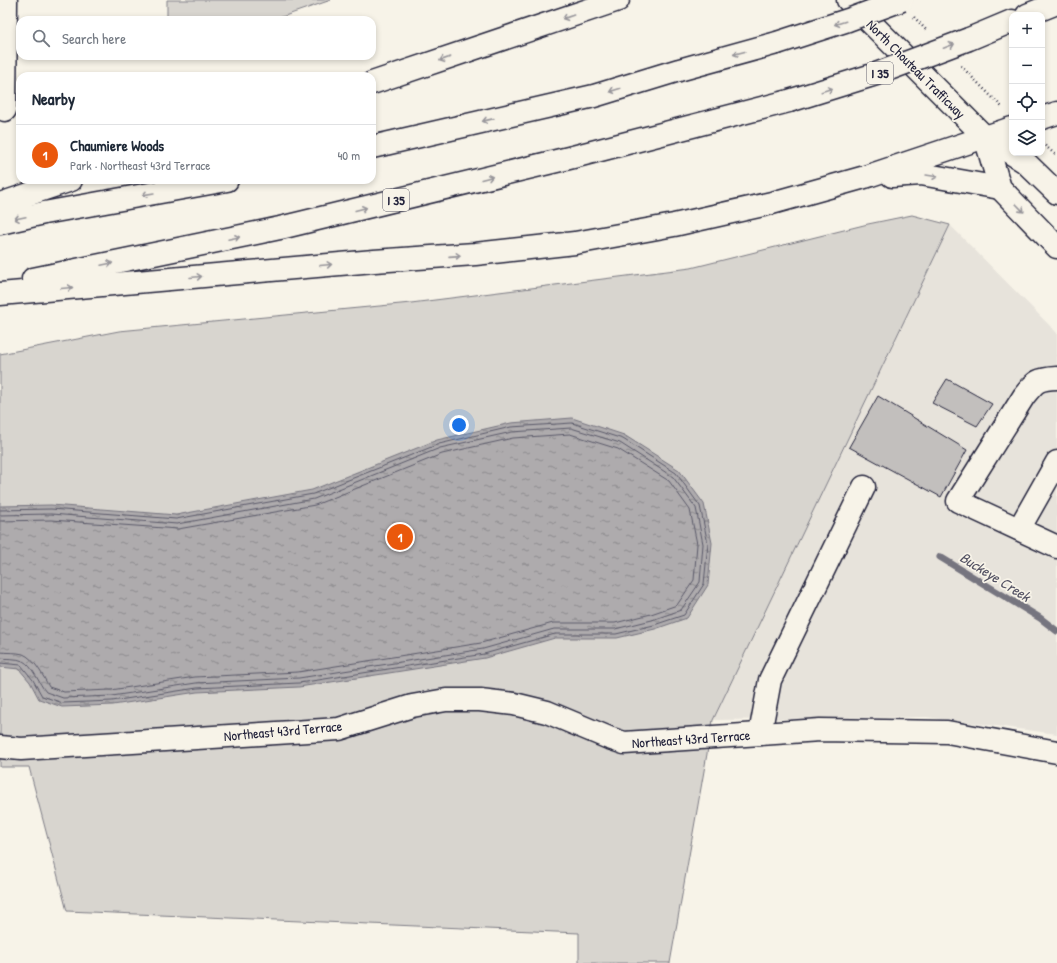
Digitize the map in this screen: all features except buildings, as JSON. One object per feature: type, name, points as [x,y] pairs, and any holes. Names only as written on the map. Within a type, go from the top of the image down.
[{"type":"main road","points":[[5,110],[6,0]]},
{"type":"main road","points":[[376,82],[618,0]]},
{"type":"main road","name":"North Chouteau Trafficway","points":[[848,0],[985,137],[1025,162],[1057,193]]},
{"type":"main road","points":[[376,146],[594,96],[678,70],[777,43],[848,20],[902,0]]},
{"type":"main road","points":[[1034,12],[1057,3]]},
{"type":"main road","name":"I 35","points":[[0,286],[288,226],[572,157],[789,101],[876,74],[1009,22]]},
{"type":"main road","points":[[1045,117],[1057,113]]},
{"type":"main road","points":[[0,294],[374,261],[475,254],[574,243],[674,226],[764,205],[865,177],[1009,129]]},
{"type":"main road","points":[[985,137],[1000,188],[1057,247]]},
{"type":"main road","points":[[865,177],[921,174],[1000,188]]},
{"type":"main road","points":[[0,204],[59,184]]},
{"type":"main road","points":[[0,223],[44,213],[205,184]]},
{"type":"main road","points":[[1057,378],[1035,382],[1024,396],[958,501],[1057,547]]},
{"type":"main road","points":[[1019,529],[1057,462]]},
{"type":"main road","points":[[760,734],[770,680],[864,487]]},
{"type":"main road","name":"Northeast 43rd Terrace","points":[[0,747],[21,749],[339,729],[412,706],[446,700],[473,700],[514,704],[547,712],[624,743],[820,730],[947,732],[1057,752]]},
{"type":"path","points":[[1045,146],[1057,156]]},
{"type":"shaded area","points":[[167,0],[331,0],[285,16],[167,16]]},
{"type":"shaded area","points":[[912,215],[950,225],[713,720],[670,963],[579,963],[579,933],[67,911],[29,767],[0,767],[0,354],[119,331],[411,303],[691,268],[868,224]]},
{"type":"shaded area","points":[[950,225],[1057,333],[1057,734],[926,717],[713,720]]},
{"type":"water","points":[[572,418],[624,435],[679,470],[704,504],[712,543],[708,585],[687,618],[655,629],[617,638],[555,638],[485,658],[299,687],[197,692],[113,705],[62,707],[39,699],[30,682],[19,669],[0,667],[0,506],[51,505],[176,515],[312,490],[437,440],[511,423]]},
{"type":"waterway","name":"Buckeye Creek","points":[[940,557],[1040,618],[1057,631]]},
{"type":"place","name":"Chaumiere Woods","points":[[400,537]]}]
